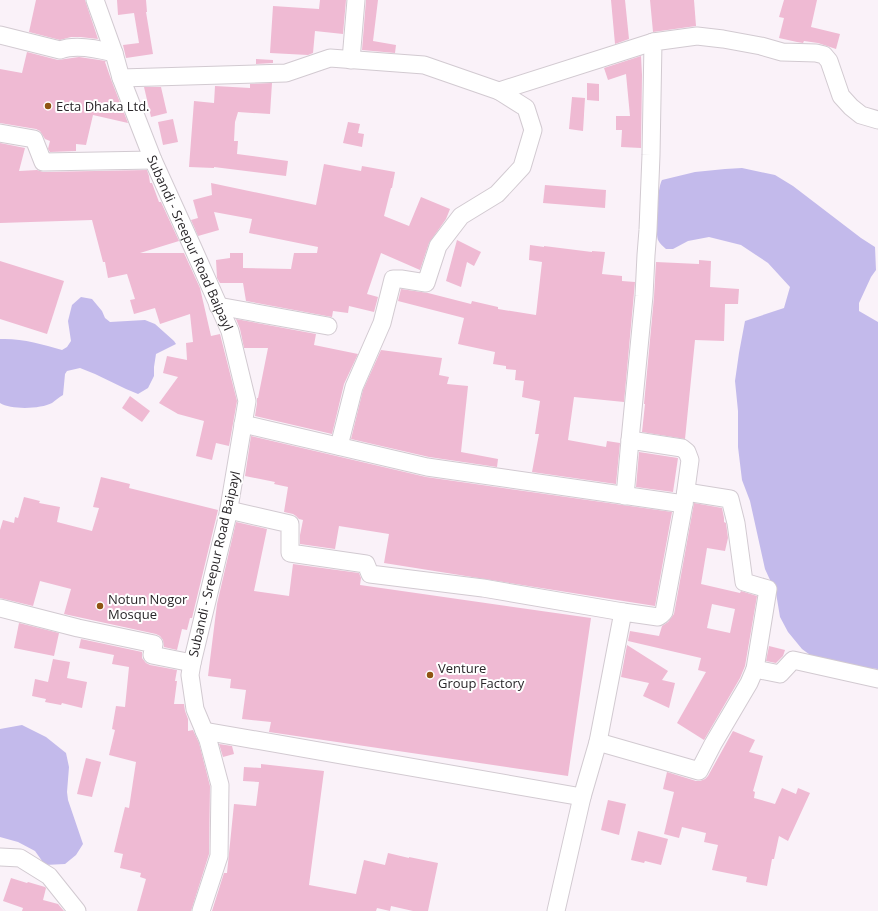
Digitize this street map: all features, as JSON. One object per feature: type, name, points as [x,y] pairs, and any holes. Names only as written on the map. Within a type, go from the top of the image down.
[{"type":"street","name":"Subandi - Sreepur Road Baipayl","points":[[95,0],[114,53],[121,78],[153,160],[230,331],[247,401],[229,510],[190,675],[195,709],[208,740],[220,785],[219,856],[201,911]]},
{"type":"street","points":[[351,60],[356,0]]},
{"type":"street","points":[[0,35],[60,50],[68,47],[99,49],[114,53]]},
{"type":"street","points":[[499,91],[653,42],[697,36],[761,46],[782,52],[824,55],[829,61],[841,96],[861,115],[878,120]]},
{"type":"street","points":[[625,496],[644,296],[651,155],[653,42]]},
{"type":"street","points":[[121,78],[286,73],[330,58],[424,65],[499,91],[526,108],[533,130],[522,167],[497,194],[461,216],[438,246],[426,282],[393,279],[382,323],[354,387],[339,446]]},
{"type":"street","points":[[0,133],[34,139],[43,162],[153,160]]},
{"type":"street","points":[[218,306],[328,326]]},
{"type":"street","points":[[243,424],[427,467],[625,496],[730,499],[736,523],[744,582],[768,589],[755,669],[749,683],[699,771],[598,742]]},
{"type":"street","points":[[229,510],[290,524],[290,553],[366,564],[370,574],[483,588],[623,612],[658,616],[664,612],[685,498],[690,460],[687,452],[682,448],[630,440]]},
{"type":"street","points":[[0,608],[78,628],[154,644],[152,655],[192,663]]},
{"type":"street","points":[[556,911],[582,797],[598,742],[623,612]]},
{"type":"street","points":[[755,669],[780,674],[793,660],[878,679]]},
{"type":"street","points":[[204,731],[582,797]]},
{"type":"street","points":[[0,857],[20,858],[49,876],[78,911]]},
{"type":"shaded area","points":[[742,168],[775,175],[793,186],[875,247],[876,270],[871,277],[859,303],[859,311],[878,322],[878,669],[848,666],[817,660],[802,649],[788,632],[780,617],[776,593],[765,569],[750,501],[742,480],[738,447],[738,411],[735,381],[745,321],[784,308],[790,287],[768,263],[741,245],[709,237],[688,241],[673,249],[666,249],[658,240],[657,210],[662,180],[695,172]]},
{"type":"shaded area","points":[[81,297],[92,299],[102,311],[105,318],[110,322],[145,320],[155,324],[174,341],[176,344],[156,354],[154,376],[148,388],[138,394],[80,368],[67,371],[65,374],[63,395],[52,403],[41,407],[18,408],[0,403],[0,339],[24,340],[62,350],[67,347],[71,341],[68,321],[72,305]]},
{"type":"shaded area","points":[[22,725],[46,737],[66,753],[69,767],[67,792],[68,800],[83,844],[76,855],[65,864],[45,865],[35,851],[18,842],[0,837],[0,729]]},
{"type":"building","points":[[36,0],[85,0],[98,39],[71,37],[60,40],[29,32]]},
{"type":"building","points":[[117,0],[146,0],[146,12],[153,54],[126,58],[123,45],[139,43],[134,13],[118,15]]},
{"type":"building","points":[[320,0],[346,0],[343,34],[315,31],[313,53],[308,55],[270,53],[273,6],[319,9]]},
{"type":"building","points":[[366,0],[378,0],[373,41],[396,45],[395,53],[362,50]]},
{"type":"building","points":[[611,0],[625,0],[629,39],[615,44]]},
{"type":"building","points":[[650,0],[694,0],[696,26],[653,32]]},
{"type":"building","points":[[784,0],[817,0],[811,27],[840,34],[836,49],[818,43],[804,41],[803,43],[779,38],[784,18],[779,17]]},
{"type":"building","name":"Ecta Dhaka Ltd.","points":[[27,52],[58,60],[79,57],[106,61],[105,62],[112,82],[128,123],[93,115],[86,145],[76,144],[76,151],[50,152],[48,149],[50,141],[45,139],[40,131],[0,123],[0,69],[22,73]]},
{"type":"building","points":[[641,56],[641,148],[621,147],[622,130],[616,130],[616,116],[630,116],[626,74],[608,80],[604,68]]},
{"type":"building","points":[[256,59],[273,60],[273,63],[256,64]]},
{"type":"building","points":[[272,83],[270,114],[238,112],[235,122],[234,141],[238,141],[237,154],[288,161],[286,176],[214,167],[189,167],[194,101],[214,103],[215,86],[250,88],[250,84]]},
{"type":"building","points":[[587,83],[599,84],[599,101],[587,100]]},
{"type":"building","points":[[144,87],[161,87],[167,113],[151,117]]},
{"type":"building","points":[[572,97],[585,98],[583,131],[569,129]]},
{"type":"building","points":[[173,119],[178,142],[163,145],[158,122]]},
{"type":"building","points":[[348,122],[360,124],[358,133],[364,134],[362,147],[343,143]]},
{"type":"building","points":[[0,143],[25,148],[19,171],[147,170],[150,183],[152,183],[159,202],[161,202],[179,241],[140,253],[184,253],[200,288],[211,336],[220,334],[237,401],[229,446],[216,443],[212,460],[196,456],[204,421],[178,414],[159,403],[178,377],[163,373],[167,356],[187,360],[186,343],[193,342],[190,314],[160,324],[155,308],[134,314],[130,300],[135,299],[127,274],[108,278],[105,262],[103,262],[92,220],[0,223]]},
{"type":"building","points":[[324,164],[361,171],[362,166],[395,172],[384,216],[409,226],[421,197],[450,209],[446,219],[429,243],[420,270],[381,253],[367,294],[378,297],[374,312],[349,306],[348,313],[333,311],[332,317],[246,301],[243,283],[220,283],[217,278],[216,260],[230,258],[230,253],[243,253],[243,268],[291,269],[294,253],[317,253],[318,247],[249,233],[252,219],[214,212],[219,230],[198,236],[191,220],[198,218],[193,200],[212,195],[211,183],[316,205]]},
{"type":"building","points":[[545,185],[606,190],[605,208],[543,203]]},
{"type":"building","points":[[457,240],[481,252],[474,266],[467,262],[461,287],[446,281]]},
{"type":"building","points":[[530,245],[592,252],[605,252],[602,274],[622,276],[622,281],[635,282],[624,402],[574,397],[568,440],[606,447],[607,441],[620,443],[616,484],[532,472],[539,434],[535,434],[540,401],[522,397],[524,381],[515,380],[516,370],[506,369],[506,366],[493,364],[495,352],[458,344],[464,318],[398,301],[401,289],[428,293],[471,304],[472,301],[498,307],[498,309],[536,315],[542,262],[529,260]]},
{"type":"building","points":[[699,260],[711,261],[710,287],[739,289],[738,304],[725,304],[724,341],[695,340],[685,439],[642,432],[656,262],[699,264]]},
{"type":"building","points":[[0,261],[64,281],[47,334],[0,319]]},
{"type":"building","points":[[236,319],[316,334],[314,345],[358,354],[344,384],[332,434],[255,416],[257,398],[268,348],[244,348]]},
{"type":"building","points":[[381,350],[442,358],[439,375],[449,377],[447,384],[468,386],[461,452],[498,459],[497,467],[429,457],[351,439],[363,390]]},
{"type":"building","points":[[130,396],[150,411],[142,422],[122,408]]},
{"type":"building","points":[[251,436],[426,477],[672,512],[655,606],[384,563],[389,534],[339,526],[335,549],[300,544],[303,520],[299,519],[293,514],[284,512],[288,487],[274,484],[275,482],[245,476]]},
{"type":"building","points":[[639,452],[678,458],[673,492],[636,487]]},
{"type":"building","points":[[101,477],[130,484],[129,488],[218,510],[192,618],[190,618],[187,630],[182,629],[177,650],[164,647],[163,640],[156,634],[64,614],[71,589],[40,581],[33,606],[0,598],[0,530],[3,520],[14,523],[15,517],[18,518],[24,497],[40,501],[39,503],[60,507],[57,522],[92,531],[99,508],[93,507]]},
{"type":"building","points":[[694,503],[722,508],[728,538],[725,551],[707,548],[701,584],[740,593],[741,591],[757,596],[745,666],[740,678],[704,740],[677,723],[706,672],[698,670],[701,658],[628,641],[630,631],[659,636],[662,626],[668,622],[674,614]],"holes":[[[712,604],[735,609],[730,633],[707,628]]]},
{"type":"building","name":"Venture Group Factory","points":[[236,522],[267,529],[254,591],[289,596],[293,564],[359,573],[361,578],[360,585],[591,618],[568,776],[269,732],[271,722],[242,719],[246,690],[230,688],[231,679],[208,676],[217,604]]},
{"type":"building","points":[[19,623],[59,633],[54,656],[14,648]]},
{"type":"building","points":[[81,639],[142,652],[142,658],[146,663],[177,670],[174,704],[184,704],[188,719],[188,731],[193,730],[199,743],[210,786],[209,854],[191,911],[137,911],[146,879],[140,877],[141,873],[120,868],[123,854],[114,852],[125,807],[129,808],[136,762],[109,755],[115,730],[112,729],[116,706],[125,707],[129,667],[112,664],[114,655],[79,648]]},
{"type":"building","points":[[627,645],[668,671],[662,680],[675,683],[669,708],[643,696],[649,683],[621,677]]},
{"type":"building","points":[[769,646],[785,650],[783,656],[776,663],[766,661]]},
{"type":"building","points":[[53,659],[70,662],[67,678],[87,682],[82,708],[62,703],[61,705],[45,702],[46,699],[32,696],[35,679],[48,682]]},
{"type":"building","points":[[733,731],[755,740],[749,752],[763,756],[753,791],[755,792],[754,798],[775,804],[782,788],[796,794],[798,788],[810,793],[788,841],[779,836],[774,859],[772,859],[767,886],[746,882],[747,877],[712,870],[718,845],[704,842],[706,833],[682,827],[679,838],[664,834],[674,792],[663,789],[667,772],[696,781],[705,779]]},
{"type":"building","points":[[219,744],[232,746],[234,754],[223,757]]},
{"type":"building","points":[[86,758],[101,762],[92,797],[77,794]]},
{"type":"building","points":[[261,764],[324,771],[309,885],[356,894],[364,860],[385,865],[388,853],[438,863],[428,911],[413,911],[391,906],[390,911],[377,908],[376,911],[212,911],[224,873],[227,873],[234,804],[256,806],[259,782],[243,781],[244,767],[261,768]]},
{"type":"building","points":[[608,800],[626,804],[619,835],[601,830]]},
{"type":"building","points":[[638,831],[668,839],[661,865],[645,861],[644,863],[631,860]]},
{"type":"building","points":[[11,878],[45,887],[43,900],[58,904],[64,911],[22,911],[23,908],[3,901]]},
{"type":"place","name":"Ecta Dhaka Ltd.","points":[[48,106]]},
{"type":"place","name":"Notun Nogor Mosque","points":[[100,606]]},
{"type":"place","name":"Venture Group Factory","points":[[430,675]]}]
